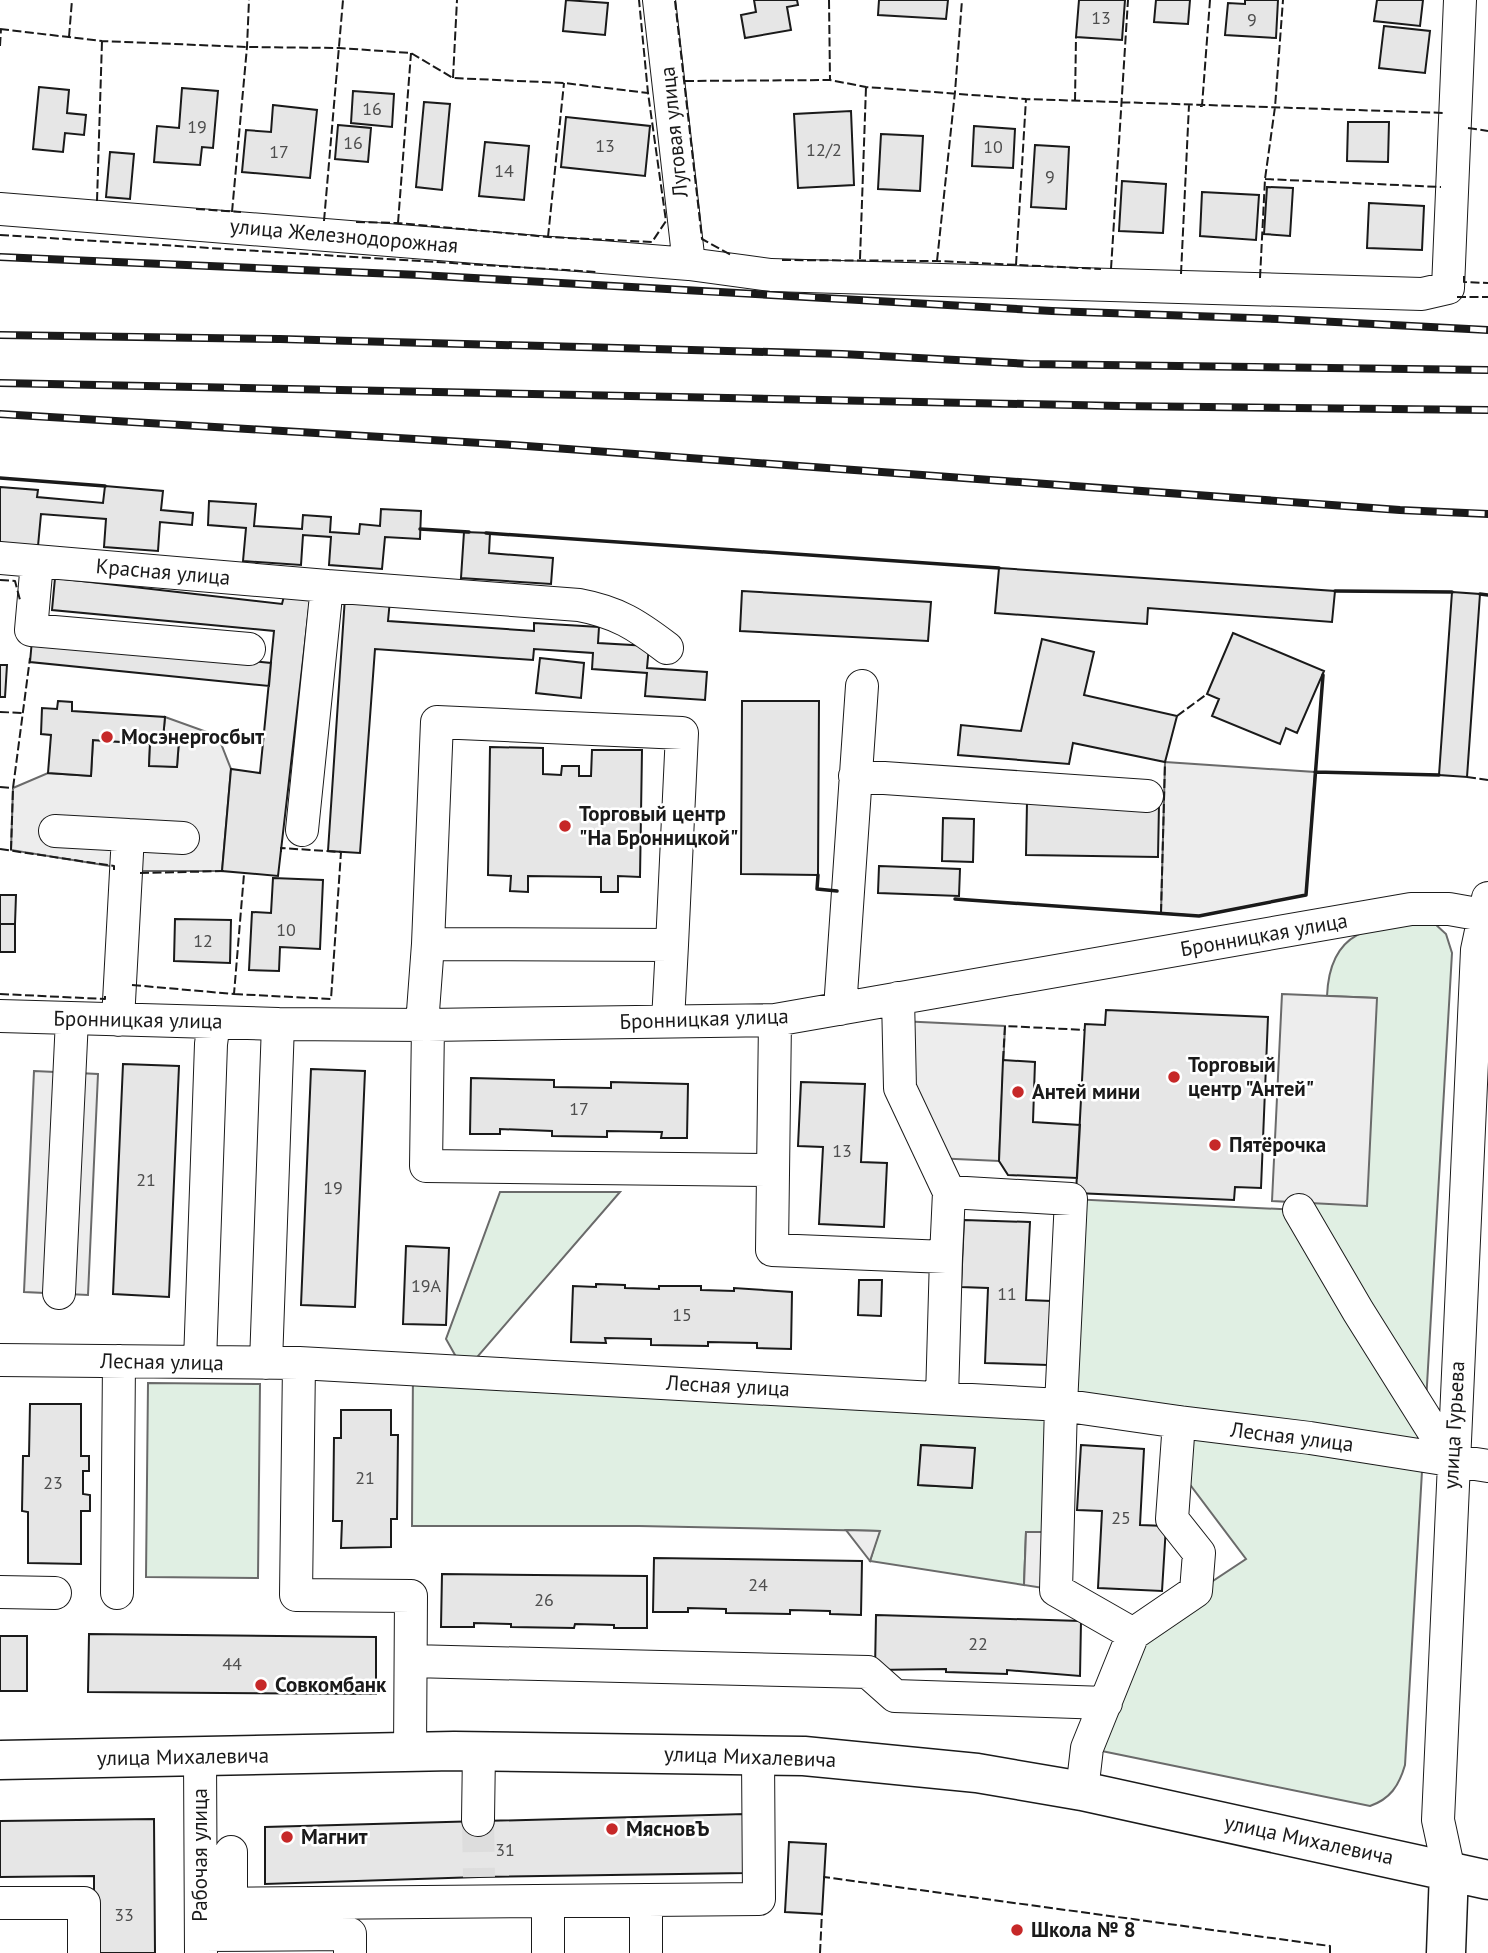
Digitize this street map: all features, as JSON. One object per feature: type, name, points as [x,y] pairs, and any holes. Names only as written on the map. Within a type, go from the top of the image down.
[{"type":"main road","name":"улица Михалевича","points":[[0,1760],[410,1751],[804,1756],[977,1773],[1082,1791],[1488,1880]]},
{"type":"main road","name":"улица Гурьева","points":[[1446,1953],[1449,1871]]},
{"type":"street","name":"Луговая улица","points":[[659,0],[689,264]]},
{"type":"street","name":"улица Железнодорожная","points":[[0,209],[689,264],[771,275],[1423,294],[1448,288],[1461,0]]},
{"type":"street","name":"Красная улица","points":[[0,558],[586,607],[617,615],[667,648]]},
{"type":"street","points":[[37,562],[31,630],[249,649]]},
{"type":"street","points":[[302,830],[327,586]]},
{"type":"street","points":[[840,1009],[862,686]]},
{"type":"street","points":[[668,1021],[682,733],[437,722],[425,1025],[426,1166],[772,1170]]},
{"type":"street","points":[[855,776],[1147,796]]},
{"type":"street","points":[[55,831],[183,838]]},
{"type":"street","points":[[118,1020],[128,835]]},
{"type":"street","name":"Бронницкая улица","points":[[0,1016],[278,1024],[425,1025],[775,1020],[1411,909],[1486,906]]},
{"type":"street","name":"улица Гурьева","points":[[1449,1871],[1438,1820],[1452,1461],[1478,1122],[1477,950],[1486,906]]},
{"type":"street","points":[[428,944],[672,945]]},
{"type":"street","points":[[898,998],[900,1088],[949,1192],[942,1398]]},
{"type":"street","points":[[59,1293],[72,1019]]},
{"type":"street","points":[[775,1020],[772,1251],[946,1256]]},
{"type":"street","points":[[200,1362],[214,1022]]},
{"type":"street","points":[[266,1363],[278,1024]]},
{"type":"street","points":[[949,1192],[1071,1199],[1056,1590],[1133,1634]]},
{"type":"street","points":[[1299,1210],[1358,1311],[1452,1461]]},
{"type":"street","name":"Лесная улица","points":[[0,1360],[299,1363],[1061,1405],[1310,1438],[1488,1466]]},
{"type":"street","points":[[117,1593],[119,1361]]},
{"type":"street","points":[[299,1363],[296,1595],[411,1596],[410,1751]]},
{"type":"street","points":[[1082,1791],[1087,1748],[1133,1634],[1196,1591],[1199,1553],[1172,1519],[1179,1422]]},
{"type":"street","points":[[0,1592],[55,1593]]},
{"type":"street","points":[[411,1661],[868,1672],[895,1696],[1106,1703]]},
{"type":"street","points":[[478,1751],[478,1820]]},
{"type":"street","name":"Рабочая улица","points":[[200,1756],[216,1904],[201,1944]]},
{"type":"street","points":[[231,1852],[216,1904],[480,1889],[548,1901],[759,1899],[758,1756]]},
{"type":"street","points":[[646,1900],[646,1953]]},
{"type":"street","points":[[548,1901],[548,1953]]},
{"type":"street","points":[[0,1903],[84,1903],[84,1953]]},
{"type":"street","points":[[201,1944],[350,1934],[350,1953]]},
{"type":"green space","points":[[1434,923],[1446,934],[1452,953],[1405,1765],[1393,1791],[1383,1800],[1370,1806],[1087,1748],[1133,1634],[1246,1559],[1176,1466],[1179,1422],[1061,1405],[1071,1199],[1299,1210],[1376,998],[1327,996],[1330,972],[1337,955],[1347,942],[1376,928]]},
{"type":"green space","points":[[500,1192],[620,1192],[465,1371],[1061,1405],[1058,1532],[1026,1532],[1024,1585],[870,1561],[879,1531],[639,1526],[412,1526],[413,1368],[464,1371],[446,1339]],"holes":[[[921,1445],[974,1448],[972,1488],[919,1485]]]},
{"type":"green space","points":[[148,1383],[260,1384],[258,1578],[146,1577]]},
{"type":"shaded area","points":[[165,717],[218,736],[231,769],[222,871],[140,871],[11,850],[13,788],[48,773],[91,776],[93,740],[150,744],[149,765],[177,767],[179,741],[163,739]]},
{"type":"shaded area","points":[[1165,762],[1315,772],[1306,895],[1199,916],[1161,913]]},
{"type":"shaded area","points":[[1282,994],[1377,998],[1367,1206],[1272,1201]]},
{"type":"shaded area","points":[[899,1021],[1005,1026],[999,1161],[934,1158]]},
{"type":"shaded area","points":[[34,1071],[98,1074],[88,1295],[24,1292]]},
{"type":"shaded area","points":[[846,1530],[880,1531],[870,1561]]},
{"type":"shaded area","points":[[1026,1532],[1058,1532],[1056,1590],[1024,1585]]},
{"type":"building","points":[[566,0],[608,3],[605,35],[563,31]]},
{"type":"building","points":[[754,0],[797,0],[798,5],[787,7],[791,30],[745,38],[741,15],[756,12]]},
{"type":"building","points":[[879,0],[948,0],[946,19],[878,15]]},
{"type":"building","points":[[1079,0],[1125,0],[1122,40],[1076,37]]},
{"type":"building","points":[[1156,0],[1190,0],[1188,24],[1154,22]]},
{"type":"building","points":[[1245,0],[1278,0],[1276,38],[1225,35],[1228,3],[1245,4]]},
{"type":"building","points":[[1377,0],[1423,0],[1420,26],[1374,21]]},
{"type":"building","points":[[1384,26],[1430,31],[1425,73],[1379,68]]},
{"type":"building","points":[[39,87],[69,90],[67,113],[86,115],[84,135],[65,133],[63,152],[33,149]]},
{"type":"building","points":[[182,88],[218,91],[213,148],[202,147],[200,165],[154,162],[157,126],[179,128]]},
{"type":"building","points":[[353,91],[394,94],[392,127],[351,123]]},
{"type":"building","points":[[424,102],[450,104],[442,190],[416,187]]},
{"type":"building","points":[[273,105],[317,110],[310,178],[242,172],[246,130],[271,132]]},
{"type":"building","points":[[851,111],[854,185],[798,188],[794,114]]},
{"type":"building","points":[[566,117],[650,126],[645,176],[561,167]]},
{"type":"building","points":[[1348,122],[1389,122],[1388,162],[1347,161]]},
{"type":"building","points":[[338,125],[371,128],[368,162],[335,159]]},
{"type":"building","points":[[974,126],[1015,129],[1013,168],[972,166]]},
{"type":"building","points":[[881,134],[923,136],[920,191],[878,189]]},
{"type":"building","points":[[485,142],[529,146],[524,200],[479,196]]},
{"type":"building","points":[[1035,145],[1069,147],[1066,209],[1031,207]]},
{"type":"building","points":[[110,152],[134,154],[130,199],[106,197]]},
{"type":"building","points":[[1122,181],[1166,184],[1163,233],[1119,231]]},
{"type":"building","points":[[1267,187],[1293,188],[1290,236],[1264,234]]},
{"type":"building","points":[[1202,192],[1259,195],[1256,240],[1200,236]]},
{"type":"building","points":[[1369,203],[1424,206],[1422,250],[1367,248]]},
{"type":"building","points":[[105,486],[163,491],[161,510],[193,513],[192,525],[160,522],[158,551],[104,547],[106,519],[41,514],[38,546],[0,543],[0,487],[38,490],[37,497],[103,503]]},
{"type":"building","points":[[209,501],[256,504],[254,526],[302,529],[303,515],[331,517],[330,532],[359,534],[360,524],[380,526],[381,509],[421,511],[420,539],[385,537],[382,569],[329,565],[331,537],[303,535],[301,565],[243,561],[246,528],[208,525]]},
{"type":"building","points":[[464,532],[490,533],[489,553],[553,558],[551,584],[461,578]]},
{"type":"building","points":[[999,568],[1335,591],[1332,622],[1148,608],[1147,624],[995,613]]},
{"type":"building","points":[[55,578],[282,604],[286,588],[311,591],[278,876],[222,871],[231,769],[260,773],[274,631],[52,610]]},
{"type":"building","points":[[742,591],[931,602],[928,641],[740,631]]},
{"type":"building","points":[[1452,592],[1480,594],[1467,777],[1439,775]]},
{"type":"building","points":[[345,597],[390,600],[388,621],[534,631],[534,623],[599,627],[598,643],[649,646],[647,668],[707,672],[705,700],[645,696],[647,673],[592,669],[593,653],[534,649],[533,660],[375,649],[360,853],[328,851]]},
{"type":"building","points":[[1233,633],[1324,671],[1297,733],[1286,728],[1280,744],[1212,716],[1219,699],[1207,694]]},
{"type":"building","points":[[1042,639],[1094,652],[1084,695],[1177,716],[1165,762],[1073,743],[1069,764],[958,755],[961,725],[1021,731]]},
{"type":"building","points":[[32,640],[271,663],[269,686],[30,662]]},
{"type":"building","points":[[540,658],[584,663],[581,698],[536,693]]},
{"type":"building","points":[[0,665],[7,665],[5,697],[0,697]]},
{"type":"building","name":"Мосэнергосбыт","points":[[58,701],[72,702],[72,711],[165,717],[163,739],[179,740],[177,767],[149,766],[150,744],[93,740],[91,776],[48,773],[51,735],[41,734],[42,708],[57,709]]},
{"type":"building","points":[[742,701],[819,701],[818,875],[741,874]]},
{"type":"building","name":"Торговый центр \"На Бронницкой\"","points":[[490,747],[543,748],[543,774],[561,775],[562,766],[579,766],[579,776],[591,776],[592,750],[642,750],[640,877],[618,876],[618,892],[601,892],[601,877],[528,876],[528,892],[510,891],[511,876],[488,875]]},
{"type":"building","points":[[1027,802],[1159,804],[1158,857],[1026,855]]},
{"type":"building","points":[[943,818],[974,819],[973,862],[942,861]]},
{"type":"building","points":[[879,866],[960,869],[959,896],[878,893]]},
{"type":"building","points":[[273,878],[323,880],[320,949],[280,947],[279,971],[249,970],[252,912],[271,913]]},
{"type":"building","points":[[0,895],[16,895],[15,924],[0,924]]},
{"type":"building","points":[[175,919],[231,920],[230,963],[174,961]]},
{"type":"building","points":[[0,924],[15,924],[15,952],[0,952]]},
{"type":"building","name":"Торговый центр \"Антей\"","points":[[1106,1010],[1268,1017],[1261,1188],[1235,1187],[1234,1200],[1076,1193],[1085,1024],[1105,1025]]},
{"type":"building","name":"Антей мини","points":[[1003,1060],[1035,1062],[1033,1122],[1080,1125],[1077,1178],[1008,1175],[999,1161]]},
{"type":"building","points":[[123,1064],[179,1066],[169,1297],[113,1294]]},
{"type":"building","points":[[311,1069],[365,1071],[355,1307],[301,1305]]},
{"type":"building","points":[[471,1078],[554,1080],[554,1087],[611,1088],[611,1082],[688,1084],[687,1138],[661,1138],[662,1132],[607,1131],[607,1137],[552,1136],[552,1131],[500,1129],[500,1134],[470,1134]]},
{"type":"building","points":[[801,1082],[865,1084],[861,1162],[887,1163],[884,1227],[819,1224],[823,1147],[798,1146]]},
{"type":"building","points":[[964,1220],[1030,1222],[1026,1300],[1051,1301],[1048,1365],[985,1363],[988,1288],[961,1287]]},
{"type":"building","points":[[406,1246],[449,1248],[446,1325],[403,1324]]},
{"type":"building","points":[[859,1280],[882,1280],[881,1316],[858,1315]]},
{"type":"building","points":[[596,1284],[625,1285],[625,1288],[701,1286],[701,1290],[734,1291],[734,1288],[792,1292],[791,1349],[757,1348],[757,1343],[651,1345],[651,1339],[605,1338],[606,1343],[571,1342],[573,1286],[596,1287]]},
{"type":"building","points":[[30,1404],[81,1404],[81,1456],[89,1456],[89,1471],[83,1471],[83,1494],[90,1495],[90,1511],[81,1511],[81,1564],[28,1563],[28,1512],[22,1511],[23,1456],[29,1456]]},
{"type":"building","points":[[341,1410],[391,1410],[391,1435],[398,1435],[397,1519],[391,1519],[391,1547],[341,1548],[342,1521],[333,1521],[334,1438],[341,1438]]},
{"type":"building","points":[[921,1445],[975,1448],[972,1488],[918,1485]]},
{"type":"building","points":[[1081,1445],[1144,1449],[1140,1525],[1166,1526],[1162,1591],[1098,1588],[1102,1511],[1077,1510]]},
{"type":"building","points":[[654,1558],[862,1561],[861,1615],[790,1610],[790,1614],[726,1613],[726,1609],[688,1608],[688,1612],[653,1612]]},
{"type":"building","points":[[442,1574],[647,1576],[647,1628],[575,1624],[574,1628],[511,1627],[511,1624],[474,1623],[474,1627],[441,1627]]},
{"type":"building","points":[[876,1615],[1081,1621],[1080,1676],[1007,1670],[1007,1674],[946,1672],[946,1669],[875,1670]]},
{"type":"building","points":[[89,1634],[376,1637],[376,1694],[88,1692]]},
{"type":"building","points":[[0,1636],[27,1636],[27,1691],[0,1691]]},
{"type":"building","points":[[745,1814],[747,1873],[479,1877],[265,1884],[265,1827]]},
{"type":"building","points":[[154,1819],[155,1953],[94,1953],[94,1876],[0,1877],[0,1821]]},
{"type":"building","points":[[789,1842],[826,1844],[822,1914],[785,1912]]},
{"type":"tunnel","points":[[478,1820],[479,1877]]},
{"type":"railway","points":[[0,257],[420,275],[1052,311],[1488,330]]},
{"type":"railway","points":[[0,335],[280,339],[842,354],[1030,364],[1488,370]]},
{"type":"railway","points":[[0,383],[1120,406],[1488,410]]},
{"type":"railway","points":[[0,414],[513,445],[1400,510],[1488,514]]},
{"type":"fence","points":[[69,37],[72,0]]},
{"type":"fence","points":[[232,212],[249,0]]},
{"type":"fence","points":[[324,221],[343,0]]},
{"type":"fence","points":[[453,78],[457,0]]},
{"type":"fence","points":[[356,222],[652,242],[666,221],[648,93],[639,0]]},
{"type":"fence","points":[[829,0],[830,80]]},
{"type":"fence","points":[[937,261],[962,0]]},
{"type":"fence","points":[[1111,269],[1128,0]]},
{"type":"fence","points":[[1200,106],[1210,0]]},
{"type":"fence","points":[[1260,278],[1265,179],[1275,107],[1283,0]]},
{"type":"fence","points":[[675,1],[702,239],[731,255]]},
{"type":"fence","points":[[0,29],[102,41],[339,48],[411,53],[453,78],[564,83],[648,93]]},
{"type":"fence","points":[[0,46],[1,29]]},
{"type":"fence","points":[[1075,101],[1076,37]]},
{"type":"fence","points":[[97,201],[102,41]]},
{"type":"fence","points":[[398,223],[411,53]]},
{"type":"fence","points":[[685,81],[830,80],[866,87],[1026,99],[1445,113]]},
{"type":"fence","points":[[548,237],[564,83]]},
{"type":"fence","points":[[860,259],[866,87]]},
{"type":"fence","points":[[1016,265],[1026,99]]},
{"type":"fence","points":[[1181,274],[1189,105]]},
{"type":"fence","points":[[1468,128],[1488,131]]},
{"type":"fence","points":[[1265,179],[1441,187]]},
{"type":"fence","points":[[196,209],[241,212]]},
{"type":"fence","points":[[0,235],[597,272]]},
{"type":"fence","points":[[782,260],[937,261],[1101,269]]},
{"type":"fence","points":[[1464,276],[1464,282],[1488,283]]},
{"type":"fence","points":[[1457,297],[1488,297]]},
{"type":"fence","points":[[0,580],[15,581],[20,600]]},
{"type":"fence","points":[[11,850],[13,788],[30,658]]},
{"type":"fence","points":[[1177,716],[1207,694]]},
{"type":"fence","points":[[0,712],[24,713]]},
{"type":"fence","points":[[1161,913],[1165,762]]},
{"type":"fence","points":[[1467,777],[1488,780]]},
{"type":"fence","points":[[0,787],[13,788]]},
{"type":"fence","points":[[234,994],[331,999],[341,852],[281,848],[281,852]]},
{"type":"fence","points":[[0,849],[114,866],[114,870]]},
{"type":"fence","points":[[140,873],[226,871]]},
{"type":"fence","points":[[132,985],[234,994],[244,874]]},
{"type":"fence","points":[[0,994],[105,999],[105,996]]},
{"type":"fence","points":[[1003,1060],[1005,1026],[1085,1030]]},
{"type":"fence","points":[[824,1880],[824,1877],[1330,1946],[1330,1953]]},
{"type":"fence","points":[[820,1953],[822,1912]]},
{"type":"wall","points":[[0,478],[105,486]]},
{"type":"wall","points":[[420,529],[469,532]]},
{"type":"wall","points":[[486,533],[999,568]]},
{"type":"wall","points":[[1335,591],[1452,592]]},
{"type":"wall","points":[[1480,594],[1488,595]]},
{"type":"wall","points":[[955,899],[1199,916],[1306,895],[1323,675]]},
{"type":"wall","points":[[1315,772],[1439,775]]},
{"type":"wall","points":[[818,875],[817,889],[837,891]]},
{"type":"place","name":"Мосэнергосбыт","points":[[107,737]]},
{"type":"place","name":"Торговый центр \"На Бронницкой\"","points":[[565,826]]},
{"type":"place","name":"Торговый центр \"Антей\"","points":[[1174,1077]]},
{"type":"place","name":"Антей мини","points":[[1018,1092]]},
{"type":"place","name":"Пятёрочка","points":[[1215,1145]]},
{"type":"place","name":"Совкомбанк","points":[[261,1685]]},
{"type":"place","name":"МясновЪ","points":[[612,1829]]},
{"type":"place","name":"Магнит","points":[[287,1837]]},
{"type":"place","name":"Школа № 8","points":[[1017,1930]]}]
